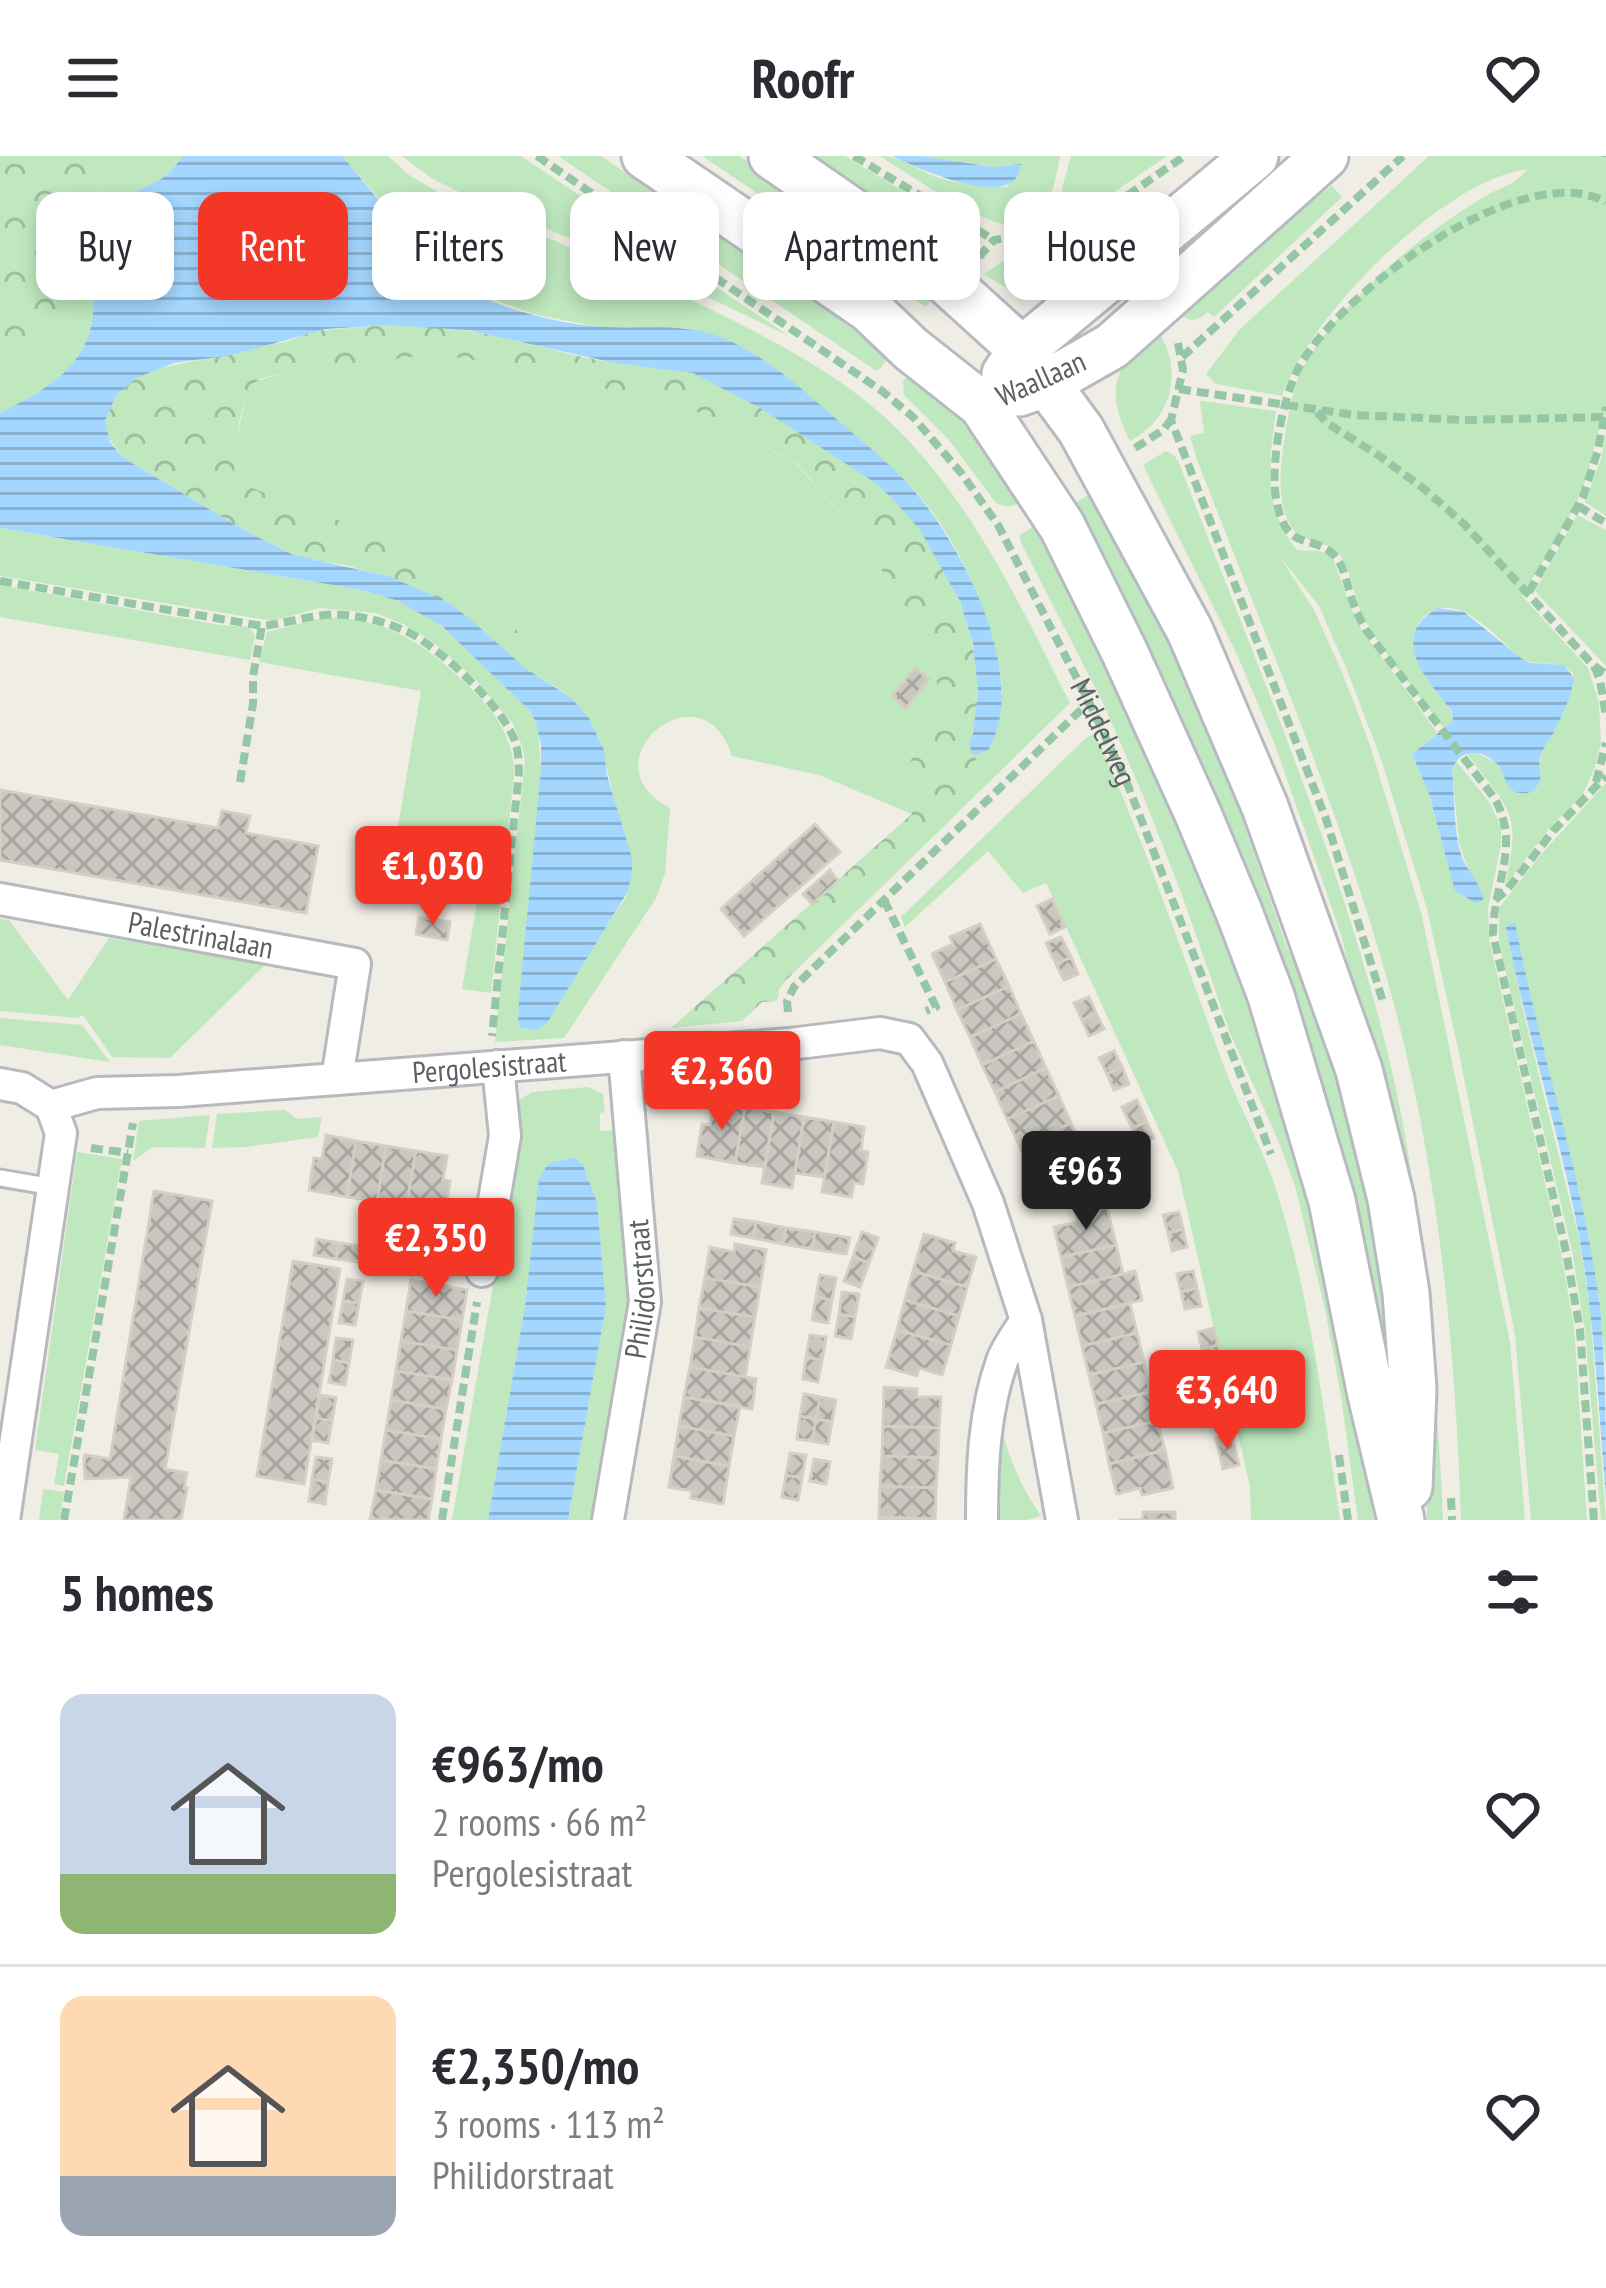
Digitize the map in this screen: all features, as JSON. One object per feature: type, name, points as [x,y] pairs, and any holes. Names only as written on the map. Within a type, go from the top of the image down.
[{"type":"main road","name":"Middelweg","points":[[645,156],[869,309],[982,405],[1062,526],[1198,814],[1257,958],[1331,1201],[1371,1395],[1404,1520]]},
{"type":"main road","name":"Middelweg","points":[[772,156],[946,281],[1034,366],[1082,430],[1190,631],[1264,807],[1359,1070],[1391,1199],[1406,1293],[1413,1389],[1404,1520]]},
{"type":"main road","name":"Waallaan","points":[[982,405],[1034,366],[1255,156]]},
{"type":"main road","name":"Waallaan","points":[[1034,366],[1112,346],[1324,156]]},
{"type":"street","name":"Palestrinalaan","points":[[0,898],[355,964],[337,1079]]},
{"type":"street","name":"Pergolesistraat","points":[[51,1106],[97,1093],[337,1079],[880,1033],[909,1040]]},
{"type":"street","points":[[909,1040],[927,1063],[988,1203],[1026,1320],[1062,1520]]},
{"type":"street","name":"Philidorstraat","points":[[608,1520],[645,1302],[625,1056]]},
{"type":"street","points":[[482,1271],[505,1136],[498,1066]]},
{"type":"street","points":[[0,1084],[22,1088],[51,1106],[61,1133],[4,1520]]},
{"type":"street","points":[[982,1520],[987,1420],[1003,1358],[1026,1320]]},
{"type":"lane","points":[[0,1178],[53,1187]]},
{"type":"path","name":"Middelweg","points":[[537,156],[882,391],[913,417],[962,474],[998,525],[1127,782],[1278,1172]]},
{"type":"path","points":[[854,156],[994,240]]},
{"type":"path","points":[[1132,192],[1184,156]]},
{"type":"path","points":[[1182,358],[1403,156]]},
{"type":"path","points":[[1596,190],[1606,202]]},
{"type":"path","points":[[1399,250],[1352,296],[1295,374],[1279,437],[1278,509],[1296,539],[1324,548],[1337,558],[1366,630],[1496,799],[1507,830],[1506,856],[1494,901],[1496,953],[1551,1181],[1580,1330],[1594,1520]]},
{"type":"path","points":[[1179,389],[1316,410],[1445,419],[1605,414],[1590,479],[1528,593]]},
{"type":"path","points":[[1316,410],[1327,423],[1378,455],[1465,524],[1606,674]]},
{"type":"path","points":[[1578,506],[1606,523]]},
{"type":"path","points":[[0,581],[262,626],[319,614],[367,618],[412,634],[478,689],[502,716],[518,747],[491,1045],[498,1066]]},
{"type":"path","points":[[240,782],[262,626]]},
{"type":"path","points":[[1593,665],[1606,716]]},
{"type":"path","points":[[790,1044],[788,1001],[794,986],[1089,702]]},
{"type":"path","points":[[1593,790],[1606,743]]},
{"type":"path","points":[[1494,901],[1606,776]]},
{"type":"path","points":[[884,900],[937,1006],[919,1013],[909,1040]]},
{"type":"path","points":[[64,1520],[138,1092]]},
{"type":"path","points":[[442,1520],[482,1271]]},
{"type":"path","points":[[1338,1450],[1348,1520]]},
{"type":"green space","points":[[0,156],[130,156],[98,192],[36,192],[36,300],[62,300],[42,341],[0,366]]},
{"type":"green space","points":[[130,156],[183,156],[164,177],[135,192],[98,192]]},
{"type":"green space","points":[[342,156],[388,156],[438,192],[373,192]]},
{"type":"green space","points":[[402,156],[521,156],[575,192],[570,192],[570,239],[546,228],[546,192],[459,192]]},
{"type":"green space","points":[[558,156],[601,156],[654,192],[611,192]]},
{"type":"green space","points":[[702,156],[739,156],[793,192],[755,192]]},
{"type":"green space","points":[[807,156],[845,156],[904,192],[861,192]]},
{"type":"green space","points":[[880,156],[944,179],[1007,187],[1021,164],[993,167],[922,156],[1060,156],[1051,192],[1004,192],[1004,224],[980,215],[980,192],[938,192]]},
{"type":"green space","points":[[1071,156],[1167,156],[1114,192],[1063,192]]},
{"type":"green space","points":[[1288,156],[1311,156],[1179,269],[1179,245]]},
{"type":"green space","points":[[1429,156],[1606,156],[1606,415],[1577,501],[1522,596],[1588,668],[1599,703],[1601,743],[1583,794],[1505,886],[1512,825],[1502,800],[1466,752],[1538,785],[1541,754],[1573,687],[1573,673],[1562,666],[1522,659],[1462,611],[1434,610],[1417,627],[1413,639],[1420,666],[1453,714],[1453,721],[1442,726],[1366,622],[1339,554],[1292,528],[1283,506],[1281,474],[1296,384],[1324,335],[1404,254],[1527,169],[1493,179],[1457,198],[1383,257],[1320,328],[1282,396],[1216,384],[1206,374],[1240,329]]},
{"type":"green space","points":[[1332,186],[1342,197],[1214,317],[1208,312],[1189,319],[1173,307],[1245,246]]},
{"type":"green space","points":[[719,236],[743,252],[743,281],[719,265]]},
{"type":"green space","points":[[546,238],[570,248],[570,300],[689,300],[788,350],[851,390],[908,440],[957,500],[998,566],[1070,703],[978,793],[977,755],[993,738],[999,715],[998,663],[966,569],[934,514],[907,483],[733,344],[714,335],[684,328],[599,327],[533,314],[495,300],[546,300]]},
{"type":"green space","points":[[1004,260],[1004,286],[984,274]]},
{"type":"green space","points":[[719,289],[789,336],[714,300],[719,300]]},
{"type":"green space","points":[[62,300],[93,300],[89,334],[70,367],[39,392],[0,413],[0,366],[42,340]]},
{"type":"green space","points":[[771,300],[814,300],[892,353],[875,370]]},
{"type":"green space","points":[[388,325],[470,331],[708,379],[883,488],[907,511],[946,572],[972,642],[977,678],[969,745],[977,755],[978,793],[785,981],[777,1001],[762,1002],[742,1021],[671,1028],[912,814],[908,766],[929,723],[938,688],[928,643],[856,530],[797,464],[691,409],[494,363],[432,354],[274,375],[259,380],[250,390],[238,431],[236,482],[373,533],[428,562],[527,638],[558,674],[563,692],[427,594],[346,565],[301,558],[244,530],[122,457],[106,434],[105,421],[116,396],[136,378],[156,369],[285,342],[315,331]]},
{"type":"green space","points":[[1153,325],[1169,356],[1170,389],[1157,419],[1130,441],[1117,406],[1118,378]]},
{"type":"green space","points":[[432,354],[494,363],[691,409],[796,464],[856,530],[928,643],[938,688],[929,723],[908,766],[912,814],[819,775],[732,756],[717,729],[697,718],[676,719],[657,730],[643,747],[638,768],[646,789],[670,808],[665,873],[656,898],[564,1038],[495,1042],[525,760],[513,724],[476,680],[433,642],[376,613],[319,608],[273,621],[0,576],[0,528],[362,590],[430,617],[456,638],[530,711],[538,729],[541,769],[518,1021],[521,1028],[536,1030],[626,897],[632,873],[600,739],[563,692],[558,674],[527,638],[428,562],[373,533],[236,482],[234,475],[236,441],[255,383],[310,369]]},
{"type":"green space","points":[[912,368],[967,424],[1024,501],[1009,507],[996,503],[949,440],[904,395],[903,382]]},
{"type":"green space","points":[[1202,401],[1276,411],[1270,466],[1278,518],[1297,550],[1332,556],[1363,632],[1436,731],[1412,754],[1429,794],[1455,890],[1476,904],[1480,903],[1459,843],[1455,760],[1489,802],[1501,826],[1488,909],[1489,940],[1574,1327],[1587,1520],[1531,1520],[1515,1335],[1427,909],[1382,762],[1347,670],[1319,606],[1278,554],[1314,610],[1342,672],[1370,745],[1422,916],[1510,1342],[1525,1520],[1461,1520],[1440,1247],[1404,1045],[1345,847],[1196,457],[1190,436],[1204,433]]},
{"type":"green space","points":[[1606,435],[1606,516],[1585,502]]},
{"type":"green space","points":[[1166,451],[1179,463],[1295,762],[1371,989],[1399,1102],[1416,1206],[1443,1520],[1427,1520],[1426,1454],[1369,1067],[1342,937],[1275,745],[1239,659],[1143,465]]},
{"type":"green space","points":[[1093,492],[1190,689],[1286,945],[1342,1057],[1391,1262],[1390,1393],[1365,1243],[1332,1121],[1289,991],[1070,506]]},
{"type":"green space","points":[[1577,515],[1606,530],[1606,666],[1535,591]]},
{"type":"green space","points":[[1038,524],[1076,595],[1216,905],[1291,1114],[1368,1449],[1377,1520],[1358,1520],[1325,1309],[1295,1186],[1230,1033],[1144,798],[1104,705],[1020,541],[1020,535]]},
{"type":"green space","points":[[0,585],[249,627],[255,635],[250,660],[0,617]]},
{"type":"green space","points":[[322,618],[382,626],[416,643],[473,690],[505,734],[514,775],[491,993],[462,989],[477,902],[400,889],[389,879],[421,691],[259,662],[267,632]]},
{"type":"green space","points":[[1095,733],[1276,1189],[1307,1312],[1340,1520],[1251,1520],[1250,1486],[1178,1171],[1046,883],[1023,893],[988,851],[905,927],[901,917]]},
{"type":"green space","points":[[1606,783],[1606,1368],[1576,1186],[1531,1002],[1506,927],[1580,1242],[1590,1308],[1606,1520],[1601,1520],[1585,1331],[1572,1251],[1502,956],[1499,908]]},
{"type":"green space","points":[[0,919],[9,920],[68,1000],[109,938],[265,965],[170,1058],[112,1057],[83,1015],[0,1011]]},
{"type":"green space","points":[[0,1018],[82,1025],[110,1062],[0,1045]]},
{"type":"green space","points":[[588,1087],[603,1094],[600,1131],[616,1130],[630,1293],[594,1520],[568,1520],[606,1306],[597,1202],[583,1165],[571,1157],[537,1208],[488,1520],[452,1520],[520,1131],[518,1101],[532,1092]]},
{"type":"green space","points":[[285,1110],[297,1119],[322,1117],[318,1137],[212,1148],[217,1114]]},
{"type":"green space","points":[[210,1115],[205,1148],[153,1147],[133,1161],[139,1121]]},
{"type":"green space","points":[[77,1152],[122,1159],[64,1486],[54,1484],[59,1454],[35,1450]]},
{"type":"green space","points":[[999,1418],[1015,1469],[1041,1516],[994,1520]]},
{"type":"green space","points":[[43,1489],[64,1492],[59,1520],[39,1520]]},
{"type":"water","points":[[183,156],[342,156],[373,192],[372,300],[488,300],[574,324],[702,331],[733,342],[782,373],[903,478],[956,552],[987,619],[997,655],[1002,689],[999,721],[988,750],[977,755],[969,744],[978,692],[973,644],[960,601],[920,530],[871,480],[760,408],[693,373],[614,363],[468,330],[388,325],[326,329],[232,355],[174,363],[136,378],[116,396],[105,421],[110,442],[122,457],[294,555],[391,577],[449,603],[524,667],[571,698],[589,718],[604,750],[632,873],[628,891],[547,1023],[536,1030],[521,1028],[519,1001],[541,745],[530,711],[442,626],[398,601],[362,590],[0,528],[0,413],[39,392],[70,367],[89,334],[93,300],[174,300],[174,192],[135,192],[164,177]]},
{"type":"water","points":[[892,156],[993,167],[1021,164],[1015,179],[1003,186],[985,187],[943,177]]},
{"type":"water","points":[[1438,608],[1464,612],[1522,659],[1564,665],[1574,678],[1541,755],[1540,779],[1534,790],[1515,792],[1497,764],[1478,753],[1465,754],[1455,763],[1457,836],[1462,857],[1482,894],[1477,904],[1455,891],[1429,794],[1412,754],[1453,721],[1452,711],[1423,672],[1413,644],[1423,619]]},
{"type":"water","points":[[1515,922],[1572,1162],[1600,1307],[1606,1499],[1580,1241],[1506,927]]},
{"type":"water","points":[[574,1157],[583,1165],[597,1202],[606,1306],[568,1520],[488,1520],[525,1306],[539,1179],[548,1164]]},
{"type":"building","points":[[915,668],[929,679],[906,708],[892,696]]},
{"type":"building","points":[[0,790],[218,828],[222,811],[250,816],[246,833],[318,846],[306,913],[0,860]]},
{"type":"building","points":[[815,824],[840,852],[744,936],[721,909]]},
{"type":"building","points":[[830,870],[838,881],[812,904],[803,894]]},
{"type":"building","points":[[1052,899],[1065,927],[1050,934],[1037,906]]},
{"type":"building","points":[[419,917],[450,922],[447,940],[416,934]]},
{"type":"building","points":[[980,924],[996,959],[945,982],[932,954],[953,944],[950,937]]},
{"type":"building","points":[[1061,937],[1071,957],[1056,964],[1046,943]]},
{"type":"building","points":[[1071,957],[1078,974],[1064,980],[1056,964]]},
{"type":"building","points":[[996,959],[1009,986],[957,1010],[945,982]]},
{"type":"building","points":[[1009,986],[1021,1014],[970,1037],[957,1010]]},
{"type":"building","points":[[1089,997],[1096,1013],[1082,1020],[1074,1003]]},
{"type":"building","points":[[1096,1013],[1104,1029],[1089,1036],[1082,1020]]},
{"type":"building","points":[[1021,1014],[1034,1041],[982,1065],[970,1037]]},
{"type":"building","points":[[1034,1041],[1046,1068],[995,1092],[982,1065]]},
{"type":"building","points":[[1114,1051],[1122,1067],[1107,1074],[1099,1058]]},
{"type":"building","points":[[1122,1067],[1129,1084],[1114,1090],[1107,1074]]},
{"type":"building","points":[[1046,1068],[1059,1096],[1007,1119],[995,1092]]},
{"type":"building","points":[[1059,1096],[1071,1123],[1020,1147],[1007,1119]]},
{"type":"building","points":[[1137,1100],[1147,1122],[1132,1128],[1122,1107]]},
{"type":"building","points":[[714,1102],[745,1107],[735,1163],[697,1156],[702,1124],[710,1125]]},
{"type":"building","points":[[745,1107],[774,1112],[765,1167],[735,1163]]},
{"type":"building","points":[[774,1112],[804,1117],[792,1188],[762,1183]]},
{"type":"building","points":[[804,1117],[834,1122],[824,1177],[795,1173]]},
{"type":"building","points":[[834,1122],[864,1127],[861,1151],[868,1152],[863,1184],[854,1183],[851,1197],[822,1192]]},
{"type":"building","points":[[1147,1122],[1154,1138],[1139,1145],[1132,1128]]},
{"type":"building","points":[[1071,1123],[1084,1151],[1033,1174],[1020,1147]]},
{"type":"building","points":[[326,1135],[356,1141],[347,1197],[309,1190],[314,1158],[322,1159]]},
{"type":"building","points":[[356,1141],[386,1146],[377,1201],[347,1197]]},
{"type":"building","points":[[386,1146],[416,1151],[406,1207],[377,1201]]},
{"type":"building","points":[[416,1151],[447,1156],[443,1180],[450,1181],[445,1213],[406,1207]]},
{"type":"building","points":[[1084,1151],[1100,1186],[1071,1199],[1068,1192],[1046,1202],[1033,1174]]},
{"type":"building","points":[[154,1191],[212,1201],[165,1469],[187,1473],[187,1488],[181,1520],[124,1520],[131,1477],[85,1479],[84,1459],[85,1455],[110,1459]]},
{"type":"building","points":[[1107,1207],[1116,1245],[1061,1257],[1054,1227],[1078,1222],[1076,1215]]},
{"type":"building","points":[[1179,1212],[1183,1229],[1168,1233],[1163,1215]]},
{"type":"building","points":[[734,1219],[756,1222],[753,1238],[731,1234]]},
{"type":"building","points":[[756,1222],[786,1228],[783,1244],[753,1238]]},
{"type":"building","points":[[786,1228],[815,1232],[812,1249],[783,1244]]},
{"type":"building","points":[[1183,1229],[1187,1247],[1172,1251],[1168,1233]]},
{"type":"building","points":[[815,1232],[850,1238],[846,1254],[812,1249]]},
{"type":"building","points":[[862,1232],[878,1238],[869,1263],[853,1257]]},
{"type":"building","points":[[924,1234],[955,1243],[953,1251],[976,1257],[967,1287],[913,1271]]},
{"type":"building","points":[[317,1239],[339,1243],[336,1259],[314,1255]]},
{"type":"building","points":[[339,1243],[369,1247],[366,1263],[336,1259]]},
{"type":"building","points":[[735,1244],[766,1250],[760,1287],[705,1278],[710,1247],[734,1252]]},
{"type":"building","points":[[1116,1245],[1123,1274],[1068,1287],[1061,1257]]},
{"type":"building","points":[[369,1247],[398,1253],[396,1269],[366,1263]]},
{"type":"building","points":[[398,1253],[421,1257],[418,1272],[396,1269]]},
{"type":"building","points":[[853,1257],[869,1263],[860,1287],[844,1281]]},
{"type":"building","points":[[293,1261],[340,1269],[304,1484],[257,1476]]},
{"type":"building","points":[[913,1271],[967,1287],[959,1316],[905,1300]]},
{"type":"building","points":[[1135,1271],[1142,1300],[1075,1316],[1068,1287]]},
{"type":"building","points":[[1193,1271],[1197,1288],[1181,1292],[1177,1274]]},
{"type":"building","points":[[820,1275],[836,1278],[832,1300],[816,1297]]},
{"type":"building","points":[[705,1278],[760,1287],[755,1317],[699,1308]]},
{"type":"building","points":[[347,1279],[363,1281],[359,1303],[343,1301]]},
{"type":"building","points":[[411,1280],[467,1290],[462,1320],[406,1311]]},
{"type":"building","points":[[1197,1288],[1201,1306],[1185,1309],[1181,1292]]},
{"type":"building","points":[[842,1292],[859,1294],[855,1317],[839,1314]]},
{"type":"building","points":[[816,1297],[832,1300],[828,1323],[812,1320]]},
{"type":"building","points":[[905,1300],[959,1316],[951,1345],[897,1330]]},
{"type":"building","points":[[343,1301],[359,1303],[355,1325],[339,1323]]},
{"type":"building","points":[[1130,1304],[1137,1333],[1082,1346],[1075,1316]]},
{"type":"building","points":[[699,1308],[755,1317],[750,1347],[695,1337]]},
{"type":"building","points":[[406,1311],[462,1320],[457,1350],[401,1341]]},
{"type":"building","points":[[839,1314],[855,1317],[851,1339],[835,1336]]},
{"type":"building","points":[[1214,1328],[1218,1345],[1202,1349],[1198,1332]]},
{"type":"building","points":[[897,1330],[951,1345],[942,1375],[919,1368],[917,1376],[886,1367]]},
{"type":"building","points":[[1137,1333],[1144,1362],[1089,1375],[1082,1346]]},
{"type":"building","points":[[810,1335],[826,1337],[822,1360],[806,1357]]},
{"type":"building","points":[[695,1337],[750,1347],[745,1377],[690,1367]]},
{"type":"building","points":[[336,1338],[353,1340],[349,1363],[333,1360]]},
{"type":"building","points":[[401,1341],[457,1350],[452,1380],[396,1371]]},
{"type":"building","points":[[1218,1345],[1222,1363],[1206,1366],[1202,1349]]},
{"type":"building","points":[[806,1357],[822,1360],[818,1382],[803,1379]]},
{"type":"building","points":[[333,1360],[349,1363],[345,1385],[329,1382]]},
{"type":"building","points":[[1144,1362],[1150,1392],[1096,1404],[1089,1375]]},
{"type":"building","points":[[690,1367],[756,1379],[752,1409],[684,1397]]},
{"type":"building","points":[[396,1371],[452,1380],[446,1409],[391,1400]]},
{"type":"building","points":[[884,1387],[917,1389],[917,1397],[941,1397],[939,1428],[883,1426]]},
{"type":"building","points":[[1220,1388],[1225,1405],[1209,1409],[1205,1392]]},
{"type":"building","points":[[1150,1392],[1157,1421],[1103,1433],[1096,1404]]},
{"type":"building","points":[[804,1394],[820,1397],[816,1419],[800,1416]]},
{"type":"building","points":[[320,1395],[336,1398],[332,1421],[316,1418]]},
{"type":"building","points":[[684,1397],[740,1406],[734,1436],[679,1426]]},
{"type":"building","points":[[820,1397],[836,1400],[832,1422],[816,1419]]},
{"type":"building","points":[[391,1400],[446,1409],[441,1439],[386,1430]]},
{"type":"building","points":[[1225,1405],[1229,1422],[1213,1426],[1209,1409]]},
{"type":"building","points":[[800,1416],[816,1419],[812,1441],[797,1439]]},
{"type":"building","points":[[316,1418],[332,1421],[328,1443],[312,1440]]},
{"type":"building","points":[[816,1419],[832,1422],[828,1444],[812,1441]]},
{"type":"building","points":[[1157,1421],[1165,1450],[1109,1464],[1103,1433]]},
{"type":"building","points":[[679,1426],[734,1436],[729,1466],[674,1456]]},
{"type":"building","points":[[883,1426],[939,1428],[938,1458],[882,1456]]},
{"type":"building","points":[[386,1430],[441,1439],[436,1469],[381,1460]]},
{"type":"building","points":[[1231,1435],[1239,1465],[1223,1469],[1216,1438]]},
{"type":"building","points":[[1165,1450],[1173,1488],[1142,1495],[1140,1488],[1117,1494],[1109,1464]]},
{"type":"building","points":[[790,1453],[806,1455],[802,1478],[786,1475]]},
{"type":"building","points":[[674,1456],[729,1466],[723,1504],[691,1498],[692,1491],[669,1487]]},
{"type":"building","points":[[882,1456],[938,1458],[936,1488],[880,1486]]},
{"type":"building","points":[[316,1457],[332,1459],[328,1482],[312,1479]]},
{"type":"building","points":[[814,1459],[830,1462],[826,1484],[810,1481]]},
{"type":"building","points":[[381,1460],[436,1469],[432,1499],[376,1490]]},
{"type":"building","points":[[786,1475],[802,1478],[798,1500],[782,1497]]},
{"type":"building","points":[[312,1479],[328,1482],[325,1504],[309,1501]]},
{"type":"building","points":[[880,1486],[936,1488],[935,1519],[879,1517]]},
{"type":"building","points":[[376,1490],[432,1499],[428,1520],[370,1519]]},
{"type":"building","points":[[1143,1512],[1175,1512],[1175,1520],[1143,1520]]}]
